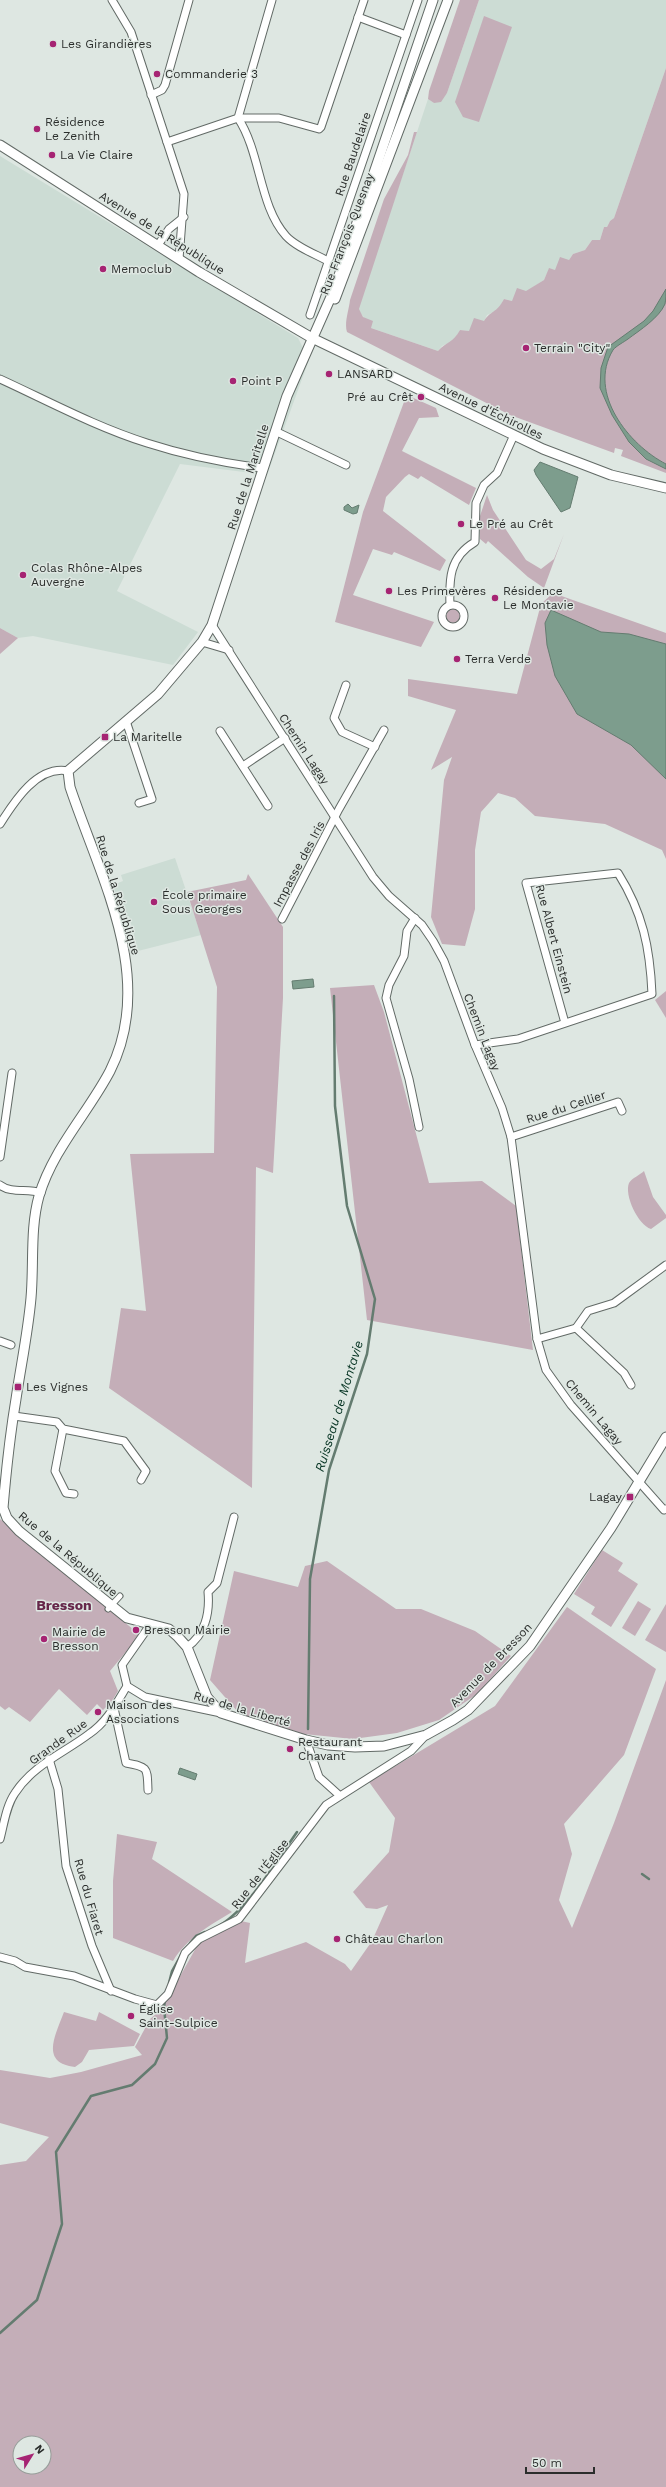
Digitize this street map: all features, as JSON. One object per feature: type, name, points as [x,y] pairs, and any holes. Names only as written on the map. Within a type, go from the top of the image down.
[{"type":"street","points":[[112,0],[130,32],[184,194],[184,217],[179,259]]},
{"type":"street","points":[[151,95],[162,90],[165,85],[189,0]]},
{"type":"street","points":[[272,0],[238,118],[248,134],[276,223],[288,237],[328,261]]},
{"type":"street","points":[[167,142],[238,118],[279,118],[319,129],[364,0]]},
{"type":"street","name":"Rue Baudelaire","points":[[310,315],[418,0]]},
{"type":"street","name":"Rue François Quesnay","points":[[312,338],[334,290],[433,0]]},
{"type":"street","name":"Rue François Quesnay","points":[[312,338],[341,289],[448,0]]},
{"type":"street","points":[[358,17],[406,34]]},
{"type":"street","name":"Avenue de la République","points":[[0,145],[179,259],[312,338]]},
{"type":"street","points":[[158,245],[169,229],[184,217]]},
{"type":"street","name":"Rue de la Maritelle","points":[[212,625],[262,468],[288,396],[312,338]]},
{"type":"street","name":"Avenue d'Échirolles","points":[[312,338],[552,453],[612,475],[666,488]]},
{"type":"street","points":[[0,378],[81,418],[147,443],[222,462],[262,468]]},
{"type":"street","points":[[275,431],[346,465]]},
{"type":"street","points":[[450,605],[449,576],[458,557],[475,542],[476,503],[484,485],[497,473],[514,435]]},
{"type":"street","points":[[0,824],[13,803],[31,784],[59,770],[68,771],[168,683],[202,642],[212,625]]},
{"type":"street","name":"Chemin Lagay","points":[[212,625],[373,878],[389,896],[415,918],[433,941],[444,962],[475,1045],[502,1108],[511,1137],[537,1339],[546,1370],[571,1405],[664,1510],[666,1509]]},
{"type":"street","points":[[202,642],[229,650]]},
{"type":"street","points":[[346,685],[334,718],[342,732],[375,747]]},
{"type":"street","points":[[126,721],[152,799],[139,803]]},
{"type":"street","name":"Impasse des Iris","points":[[282,919],[384,730]]},
{"type":"street","points":[[220,731],[268,806]]},
{"type":"street","points":[[243,766],[284,738]]},
{"type":"street","name":"Rue de la République","points":[[68,771],[70,787],[122,941],[128,975],[128,1018],[121,1046],[109,1072],[51,1164],[41,1193],[35,1229],[31,1298],[1,1508],[7,1518],[19,1531],[110,1607],[127,1618],[169,1629],[187,1647],[207,1697],[221,1713]]},
{"type":"street","name":"Rue Albert Einstein","points":[[475,1045],[518,1038],[652,994],[650,960],[640,917],[633,897],[618,873],[526,883],[565,1022]]},
{"type":"street","points":[[415,918],[407,931],[404,956],[389,985],[386,998],[419,1127]]},
{"type":"street","points":[[0,1157],[12,1073]]},
{"type":"street","name":"Rue du Cellier","points":[[511,1137],[618,1102],[622,1111]]},
{"type":"street","points":[[0,1185],[7,1190],[32,1190],[41,1193]]},
{"type":"street","points":[[537,1339],[576,1328],[588,1311],[614,1303],[666,1265]]},
{"type":"street","points":[[576,1328],[624,1373],[632,1385]]},
{"type":"street","points":[[0,1341],[11,1345]]},
{"type":"street","points":[[14,1416],[57,1422],[64,1429],[124,1441],[146,1471],[141,1480]]},
{"type":"street","points":[[64,1429],[55,1471],[66,1493],[74,1494]]},
{"type":"street","name":"Avenue de Bresson","points":[[306,1740],[348,1746],[384,1746],[426,1735],[468,1710],[530,1646],[640,1482],[666,1437]]},
{"type":"street","points":[[187,1647],[199,1639],[210,1607],[208,1592],[217,1583],[234,1516]]},
{"type":"street","points":[[110,1607],[120,1596]]},
{"type":"street","points":[[126,1686],[122,1665],[150,1625]]},
{"type":"street","name":"Grande Rue","points":[[0,1839],[5,1818],[16,1792],[49,1759],[90,1734],[109,1716],[126,1686]]},
{"type":"street","name":"Rue de la Liberté","points":[[126,1686],[145,1697],[221,1713],[306,1740]]},
{"type":"street","points":[[114,1708],[126,1763],[144,1766],[147,1770],[148,1790]]},
{"type":"street","name":"Rue de l'Église","points":[[0,1957],[15,1961],[25,1967],[61,1972],[77,1976],[111,1991],[158,2005],[168,1994],[185,1953],[202,1937],[239,1919],[326,1805],[339,1795],[411,1750],[426,1735]]},
{"type":"street","points":[[306,1740],[318,1777],[339,1795]]},
{"type":"street","name":"Rue du Fiaret","points":[[49,1759],[58,1789],[66,1866],[92,1946],[111,1991]]},
{"type":"shaded area","points":[[460,0],[479,0],[447,93],[441,102],[434,103],[428,99],[429,91]]},
{"type":"shaded area","points":[[479,0],[666,0],[666,68],[614,218],[610,221],[607,227],[604,227],[600,240],[592,240],[585,250],[573,254],[569,260],[555,270],[549,269],[544,280],[512,301],[504,299],[498,310],[487,315],[484,321],[469,331],[460,330],[455,340],[442,346],[438,351],[371,328],[358,309],[428,99],[434,103],[447,93]]},
{"type":"shaded area","points":[[484,16],[512,27],[479,122],[463,117],[455,102]]},
{"type":"shaded area","points":[[666,68],[666,473],[621,456],[623,450],[615,448],[614,453],[510,415],[347,332],[346,321],[350,300],[384,199],[408,155],[414,132],[417,132],[359,309],[363,317],[373,321],[371,328],[438,351],[455,338],[460,330],[469,331],[474,318],[484,321],[496,310],[504,299],[512,301],[517,288],[526,291],[544,280],[549,268],[555,270],[560,257],[569,260],[573,254],[585,250],[592,240],[600,240],[604,227],[607,227],[610,221],[614,218]]},
{"type":"shaded area","points":[[0,156],[298,338],[309,360],[267,475],[180,464],[117,591],[198,632],[173,665],[33,636],[18,638],[0,628]]},
{"type":"shaded area","points":[[666,289],[665,304],[654,319],[613,350],[606,366],[605,383],[609,400],[616,416],[626,431],[638,444],[666,464],[666,469],[646,459],[629,442],[612,415],[600,388],[601,368],[608,347],[644,321],[653,311]]},
{"type":"shaded area","points":[[409,396],[436,408],[439,417],[419,418],[402,451],[476,488],[469,505],[421,476],[418,479],[409,474],[405,477],[386,497],[383,511],[446,560],[440,571],[394,552],[392,555],[373,549],[353,595],[434,622],[421,647],[335,622],[363,512],[404,402]]},
{"type":"shaded area","points":[[540,462],[578,477],[570,508],[561,512],[536,475],[534,470]]},
{"type":"shaded area","points":[[487,495],[493,510],[526,560],[541,569],[554,559],[564,534],[544,588],[528,577],[488,541],[486,544],[480,539],[480,516]]},
{"type":"shaded area","points":[[348,504],[352,508],[359,505],[357,513],[353,514],[344,510],[344,507]]},
{"type":"shaded area","points":[[553,593],[666,633],[666,859],[662,850],[605,824],[535,816],[515,798],[498,793],[481,812],[475,850],[475,909],[465,946],[442,944],[431,917],[444,780],[452,757],[431,770],[456,710],[408,696],[408,679],[517,694],[541,604]]},
{"type":"shaded area","points":[[453,609],[458,611],[460,616],[458,621],[453,623],[448,621],[446,616],[448,611]]},
{"type":"shaded area","points":[[551,610],[601,632],[629,634],[666,644],[666,779],[631,745],[577,714],[555,676],[547,645],[545,623]]},
{"type":"shaded area","points":[[0,628],[18,638],[0,654]]},
{"type":"shaded area","name":"École primaire Sous Georges","points":[[175,858],[201,935],[138,951],[129,916],[123,917],[113,885],[123,881],[121,875]]},
{"type":"shaded area","points":[[248,874],[283,927],[283,998],[273,1173],[256,1167],[252,1488],[109,1388],[121,1308],[146,1311],[130,1154],[214,1153],[217,987],[187,892],[246,880]]},
{"type":"shaded area","points":[[313,979],[314,987],[293,989],[292,981]]},
{"type":"shaded area","points":[[374,985],[384,1012],[429,1183],[482,1181],[516,1206],[533,1350],[367,1320],[330,988]]},
{"type":"shaded area","points":[[666,991],[666,1018],[655,1000]]},
{"type":"shaded area","points":[[644,1171],[653,1197],[666,1215],[666,1218],[651,1229],[641,1222],[633,1209],[628,1195],[629,1183]]},
{"type":"shaded area","points":[[0,1519],[140,1635],[110,1671],[118,1691],[112,1701],[103,1710],[97,1704],[87,1715],[59,1689],[30,1722],[9,1707],[5,1710],[0,1706]]},
{"type":"shaded area","points":[[602,1550],[623,1563],[618,1571],[638,1584],[611,1627],[591,1614],[595,1607],[574,1594]]},
{"type":"shaded area","points":[[327,1561],[396,1609],[421,1609],[475,1631],[511,1656],[477,1694],[439,1720],[397,1733],[353,1739],[294,1733],[244,1719],[210,1680],[234,1571],[298,1587],[305,1566]]},
{"type":"shaded area","points":[[638,1601],[651,1609],[635,1636],[622,1628]]},
{"type":"shaded area","points":[[666,1604],[666,1652],[645,1640]]},
{"type":"shaded area","points":[[567,1607],[656,1669],[624,1755],[564,1824],[572,1854],[559,1900],[572,1928],[614,1823],[666,1680],[666,2487],[0,2487],[0,2165],[26,2161],[49,2137],[0,2123],[0,2070],[50,2078],[81,2072],[142,2055],[135,2047],[150,2019],[157,2013],[178,1980],[202,1937],[241,1921],[250,1923],[245,1963],[306,1942],[345,1964],[351,1971],[372,1941],[388,1905],[377,1909],[366,1908],[353,1892],[389,1852],[395,1818],[369,1782],[495,1706]]},
{"type":"shaded area","points":[[180,1768],[197,1774],[195,1780],[178,1774]]},
{"type":"shaded area","points":[[117,1834],[157,1842],[152,1859],[232,1912],[207,1927],[192,1939],[185,1945],[173,1961],[113,1938],[113,1881]]},
{"type":"shaded area","points":[[64,2012],[96,2021],[99,2012],[140,2034],[134,2046],[89,2050],[82,2062],[75,2067],[64,2064],[57,2060],[54,2054],[53,2046],[54,2038]]},
{"type":"waterway","name":"Ruisseau de Montavie","points":[[308,1729],[310,1579],[329,1470],[367,1354],[375,1299],[347,1206],[335,1106],[334,996]]},
{"type":"waterway","name":"Ruisseau de Montavie","points":[[220,1925],[231,1918],[252,1896],[297,1832]]},
{"type":"waterway","points":[[642,1874],[649,1879]]},
{"type":"waterway","name":"Ruisseau de Montavie","points":[[190,1943],[196,1936],[205,1932]]},
{"type":"waterway","name":"Ruisseau de Montavie","points":[[169,1983],[172,1971],[181,1955]]},
{"type":"waterway","name":"Ruisseau de Montavie","points":[[0,2333],[37,2300],[62,2224],[56,2152],[91,2096],[132,2085],[155,2064],[167,2038],[164,2007],[165,2000]]},
{"type":"place","name":"Les Girandières","points":[[53,44]]},
{"type":"place","name":"Commanderie 3","points":[[157,74]]},
{"type":"place","name":"Résidence Le Zenith","points":[[37,129]]},
{"type":"place","name":"La Vie Claire","points":[[52,155]]},
{"type":"place","name":"Memoclub","points":[[103,269]]},
{"type":"place","name":"Terrain \"City\"","points":[[526,348]]},
{"type":"place","name":"LANSARD","points":[[329,374]]},
{"type":"place","name":"Point P","points":[[233,381]]},
{"type":"place","name":"Pré au Crêt","points":[[421,397]]},
{"type":"place","name":"Le Pré au Crêt","points":[[461,524]]},
{"type":"place","name":"Colas Rhône-Alpes Auvergne","points":[[23,575]]},
{"type":"place","name":"Les Primevères","points":[[389,591]]},
{"type":"place","name":"Résidence Le Montavie","points":[[495,598]]},
{"type":"place","name":"Terra Verde","points":[[457,659]]},
{"type":"place","name":"La Maritelle","points":[[105,737]]},
{"type":"place","name":"École primaire Sous Georges","points":[[154,902]]},
{"type":"place","name":"Les Vignes","points":[[18,1387]]},
{"type":"place","name":"Lagay","points":[[630,1497]]},
{"type":"place","name":"Bresson Mairie","points":[[136,1630]]},
{"type":"place","name":"Mairie de Bresson","points":[[44,1639]]},
{"type":"place","name":"Maison des Associations","points":[[98,1712]]},
{"type":"place","name":"Restaurant Chavant","points":[[290,1749]]},
{"type":"place","name":"Château Charlon","points":[[337,1939]]},
{"type":"place","name":"Église Saint-Sulpice","points":[[131,2016]]},
{"type":"district","name":"Bresson","points":[[64,1605]]}]
